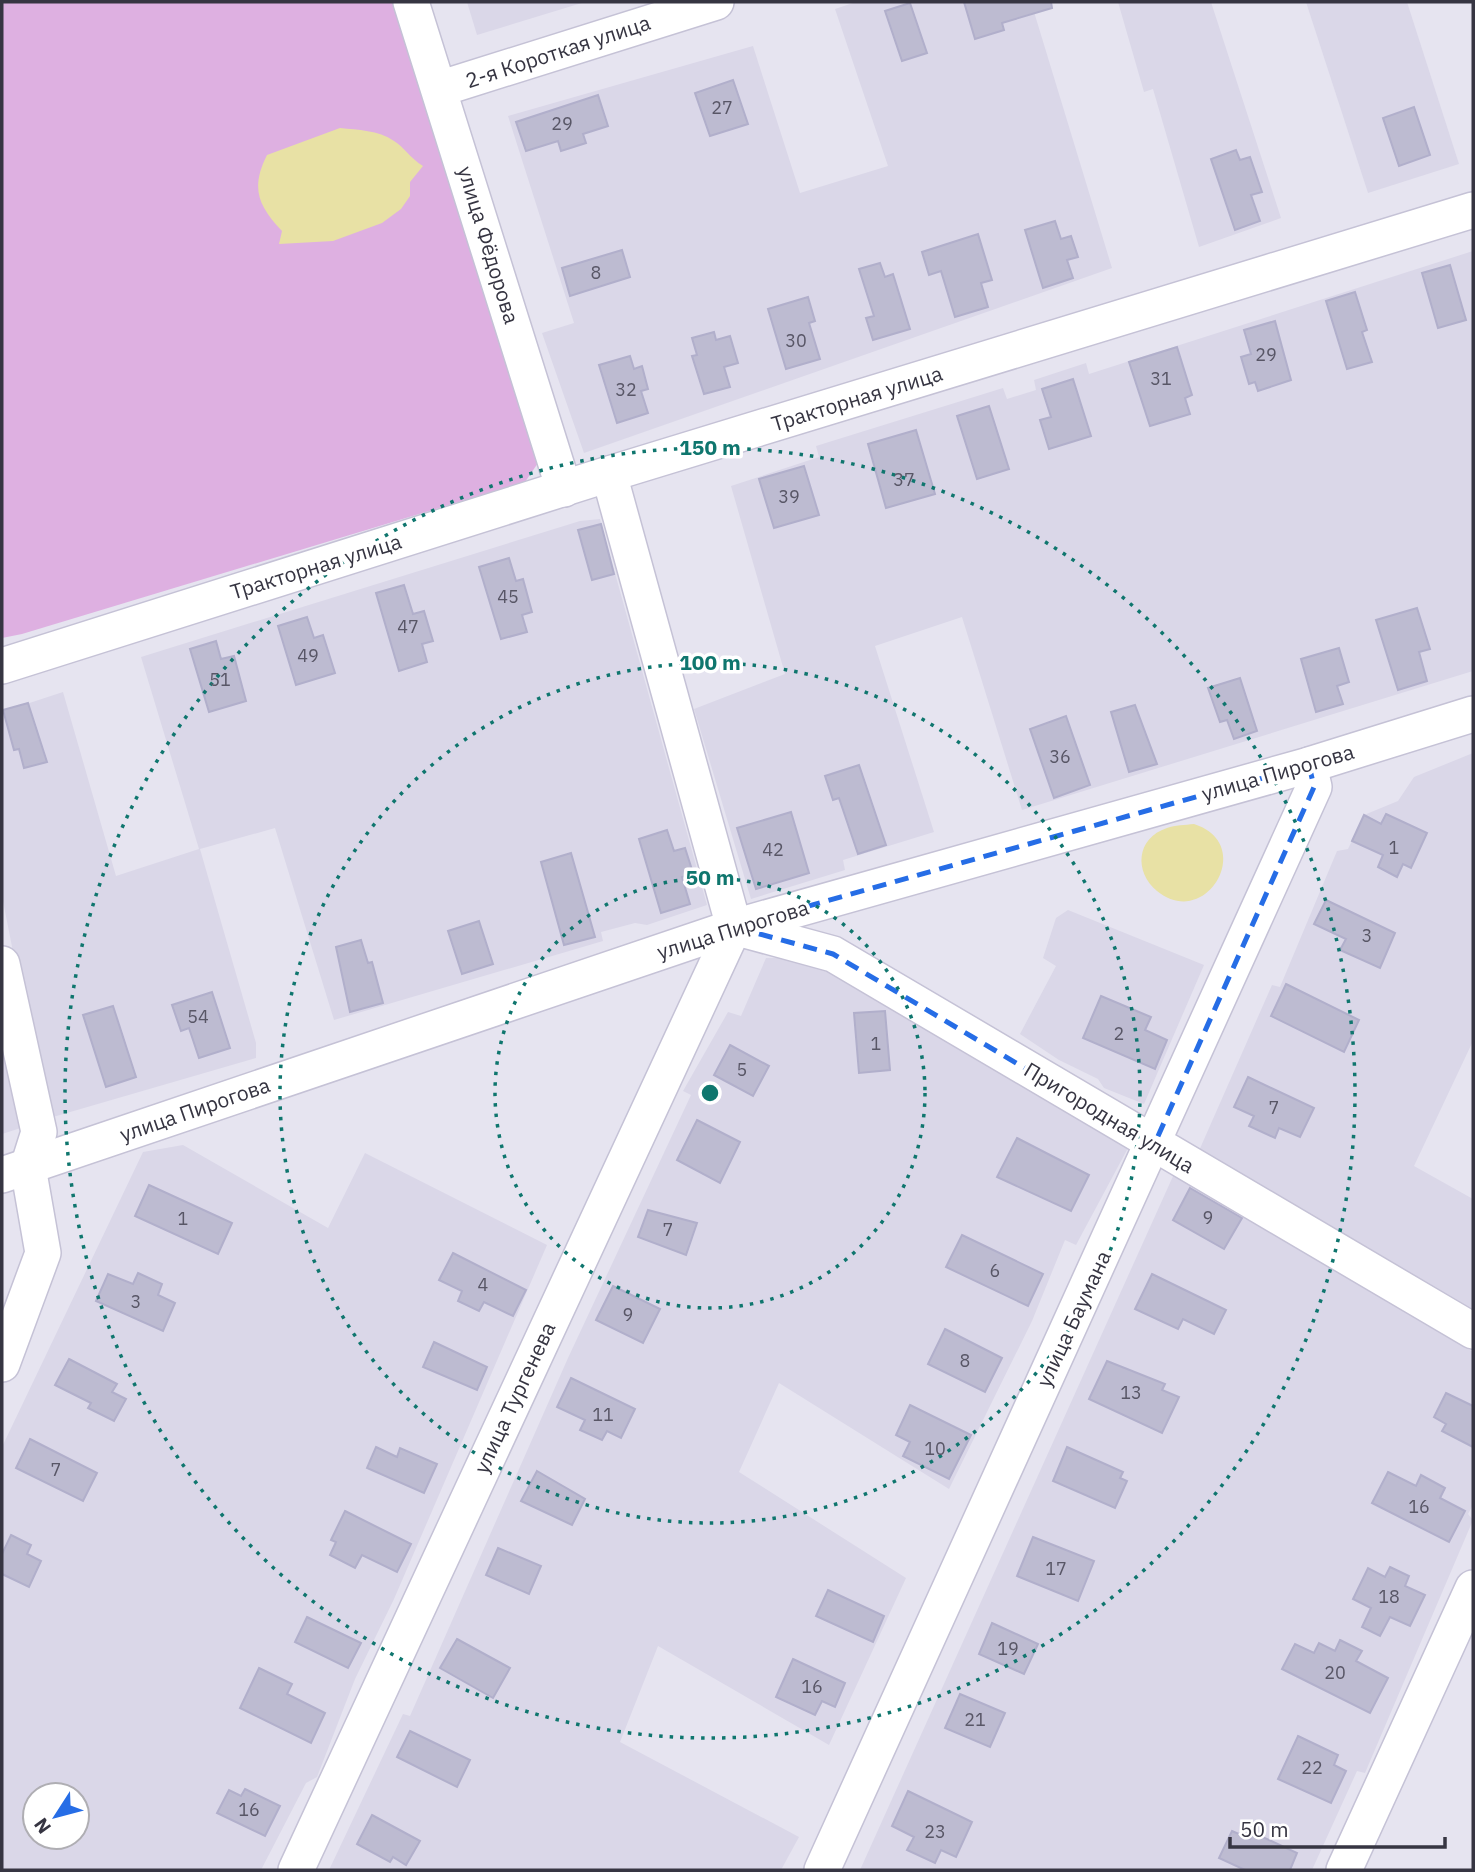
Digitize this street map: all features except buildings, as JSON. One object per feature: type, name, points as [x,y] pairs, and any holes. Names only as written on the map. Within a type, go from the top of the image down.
[{"type":"street","name":"улица Фёдорова","points":[[411,2],[564,489]]},
{"type":"street","name":"2-я Короткая улица","points":[[439,89],[716,2]]},
{"type":"street","name":"Тракторная улица","points":[[2,666],[609,474],[1473,210]]},
{"type":"street","points":[[609,474],[734,927]]},
{"type":"street","name":"улица Пирогова","points":[[15,1171],[734,927],[1309,765],[1473,714]]},
{"type":"street","name":"улица Баумана","points":[[822,1870],[1154,1145],[1314,787],[1309,765]]},
{"type":"street","name":"Пригородная улица","points":[[734,927],[833,954],[1473,1332]]},
{"type":"street","name":"улица Тургенева","points":[[296,1870],[734,927]]},
{"type":"street","points":[[2,964],[39,1132],[15,1171],[43,1253],[2,1364]]},
{"type":"street","points":[[1344,1870],[1473,1588]]},
{"type":"highlighted area","points":[[1309,765],[1314,787],[1154,1145],[833,954],[734,927]]},
{"type":"shaded area","points":[[2,2],[394,2],[540,460],[525,482],[2,638]]},
{"type":"shaded area","points":[[467,2],[585,2],[477,35]]},
{"type":"shaded area","points":[[856,2],[1031,2],[1112,268],[584,453],[542,333],[574,323],[508,116],[753,46],[800,193],[888,166],[835,9]]},
{"type":"shaded area","points":[[1118,2],[1211,2],[1281,218],[1199,247],[1153,89],[1144,92]]},
{"type":"shaded area","points":[[1306,2],[1407,2],[1459,164],[1368,193]]},
{"type":"shaded area","points":[[340,128],[368,131],[388,137],[423,166],[410,182],[410,196],[401,209],[382,223],[333,241],[279,244],[282,231],[267,213],[259,195],[259,177],[267,155]]},
{"type":"shaded area","points":[[1473,251],[1473,671],[1022,810],[962,617],[875,646],[934,832],[843,860],[845,870],[751,899],[694,709],[785,674],[731,486],[819,457],[816,446],[1003,388],[1007,399],[1036,390],[1034,380],[1086,363],[1089,374]]},
{"type":"shaded area","points":[[600,519],[707,905],[647,925],[635,923],[601,932],[603,941],[334,1020],[275,828],[200,849],[256,1043],[256,1058],[53,1117],[31,1043],[2,896],[2,712],[63,692],[116,876],[199,849],[141,657],[580,521]]},
{"type":"shaded area","points":[[1473,753],[1473,1041],[1414,1166],[1473,1199],[1473,1315],[1198,1153],[1272,985],[1280,987],[1337,851],[1348,849],[1364,815],[1398,801],[1414,777]]},
{"type":"shaded area","points":[[1194,824],[1213,834],[1222,849],[1223,865],[1218,880],[1207,893],[1192,900],[1175,900],[1157,891],[1144,875],[1144,847],[1149,839],[1170,827]]},
{"type":"shaded area","points":[[1068,910],[1204,965],[1144,1104],[1104,1088],[1098,1079],[1059,1060],[1020,1034],[1056,966],[1043,958],[1056,918]]},
{"type":"shaded area","points":[[766,958],[806,958],[834,970],[961,1051],[1128,1148],[1076,1245],[1065,1240],[1032,1321],[949,1489],[779,1383],[739,1472],[906,1578],[829,1745],[658,1646],[620,1742],[799,1837],[781,1870],[329,1870],[403,1714],[410,1716],[568,1358],[691,1095],[683,1091],[728,1012],[741,1016]]},
{"type":"shaded area","points":[[2,1011],[30,1125],[2,1134]]},
{"type":"shaded area","points":[[183,1145],[328,1228],[365,1153],[547,1245],[394,1599],[355,1679],[317,1777],[306,1783],[261,1870],[2,1870],[2,1447],[143,1152]]},
{"type":"shaded area","points":[[1174,1174],[1473,1352],[1473,1505],[1468,1514],[1473,1520],[1365,1773],[1357,1771],[1312,1870],[860,1870]]}]
